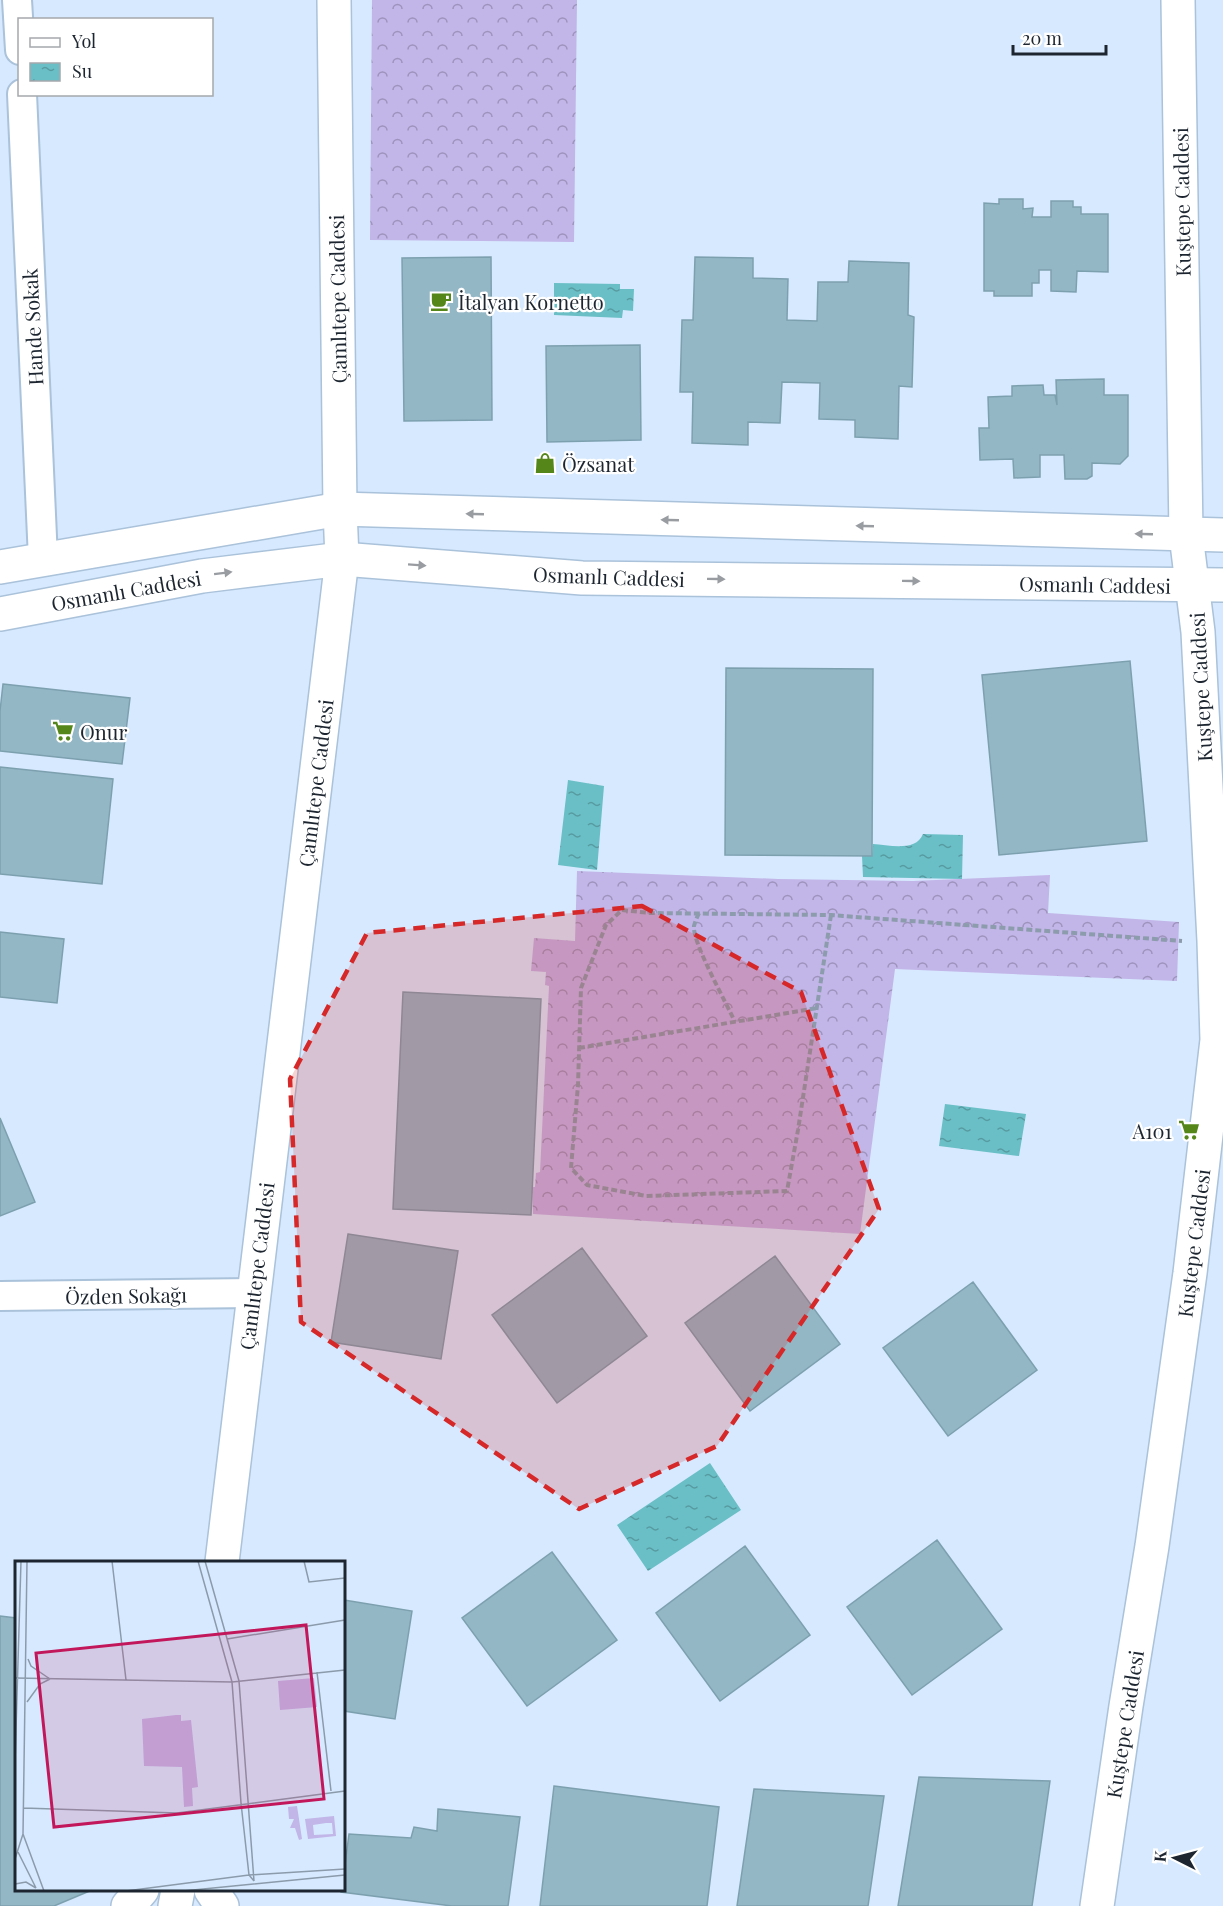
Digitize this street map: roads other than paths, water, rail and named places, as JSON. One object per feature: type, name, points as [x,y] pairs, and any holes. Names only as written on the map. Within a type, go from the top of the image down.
[{"type":"street","points":[[17,0],[18,18]]},
{"type":"street","name":"Çamlıtepe Caddesi","points":[[222,1561],[342,559],[334,0]]},
{"type":"street","name":"Kuştepe Caddesi","points":[[1097,1906],[1152,1546],[1190,1273],[1217,1040],[1199,644],[1208,585],[1186,535],[1179,0]]},
{"type":"street","name":"Hande Sokak","points":[[21,96],[43,559]]},
{"type":"street","points":[[0,567],[340,509],[1223,535]]},
{"type":"street","name":"Osmanlı Caddesi","points":[[0,614],[202,576],[342,559],[582,578],[1208,585]]},
{"type":"street","name":"Özden Sokağı","points":[[0,1296],[253,1293]]},
{"type":"street","points":[[128,1906],[141,1891]]},
{"type":"street","points":[[175,1906],[178,1891]]},
{"type":"street","points":[[212,1891],[222,1906]]},
{"type":"water","points":[[554,283],[620,284],[620,289],[634,289],[633,311],[623,310],[622,318],[554,315]]},
{"type":"water","points":[[568,780],[604,786],[597,870],[558,865]]},
{"type":"water","points":[[923,834],[963,835],[962,879],[863,877],[862,856],[872,856],[873,844],[908,845],[919,840]]},
{"type":"water","points":[[945,1104],[1026,1114],[1019,1156],[939,1146]]},
{"type":"water","points":[[710,1463],[741,1510],[648,1571],[617,1525]]},
{"type":"place","name":"İtalyan Kornetto","points":[[441,301]]},
{"type":"place","name":"Özsanat","points":[[545,463]]},
{"type":"place","name":"Onur","points":[[63,731]]},
{"type":"place","name":"A101","points":[[1189,1130]]}]
